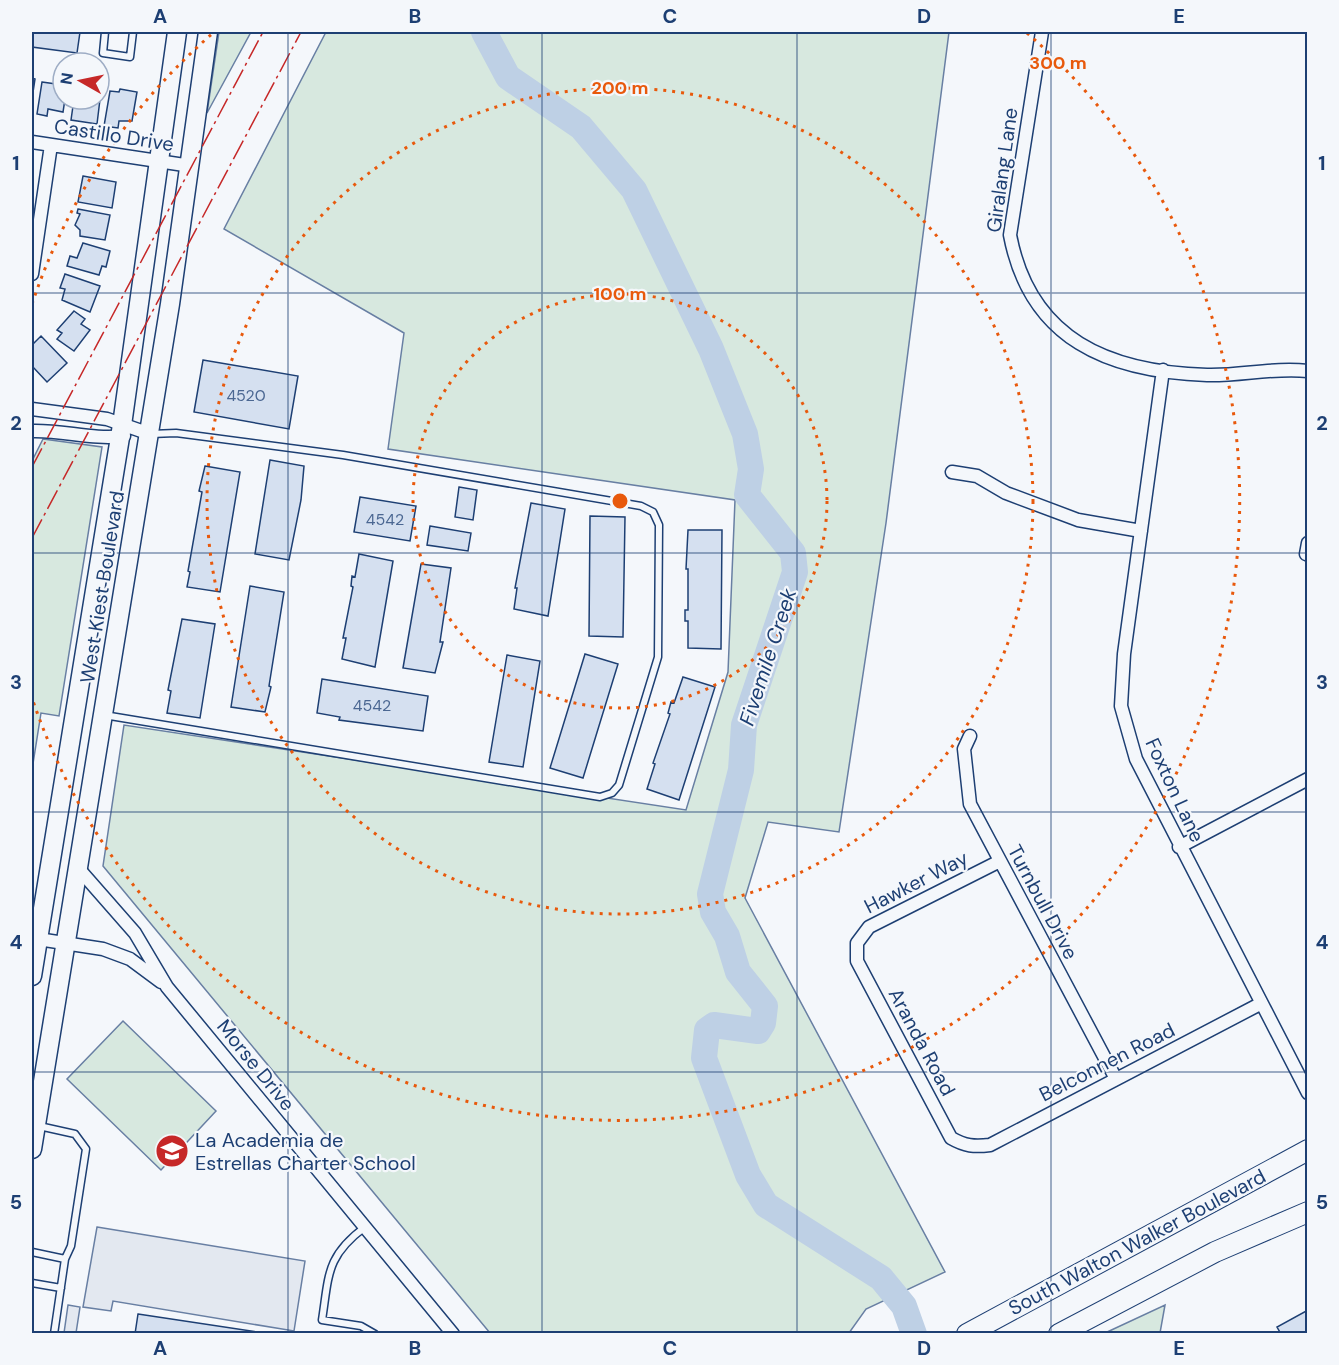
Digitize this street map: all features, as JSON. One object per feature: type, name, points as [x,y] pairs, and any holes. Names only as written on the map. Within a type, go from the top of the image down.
[{"type":"main road","name":"West Kiest Boulevard","points":[[32,976],[35,937],[121,431],[177,32]]},
{"type":"main road","name":"West Kiest Boulevard","points":[[32,1149],[150,434],[191,166],[208,32]]},
{"type":"main road","name":"South Walton Walker Boulevard","points":[[967,1334],[1308,1150]]},
{"type":"main road","points":[[1059,1334],[1215,1252],[1308,1212]]},
{"type":"street","name":"Giralang Lane","points":[[1042,32],[1010,235],[1018,268],[1043,311],[1074,340],[1112,361],[1205,375],[1249,374],[1284,368],[1308,371]]},
{"type":"street","name":"Castillo Drive","points":[[32,142],[191,166]]},
{"type":"street","points":[[32,274],[51,145]]},
{"type":"street","name":"Foxton Lane","points":[[1163,370],[1124,654],[1121,706],[1136,759],[1179,847],[1308,1093]]},
{"type":"street","points":[[32,409],[107,419],[121,431]]},
{"type":"street","points":[[32,430],[52,430],[105,439],[121,431],[150,434]]},
{"type":"street","points":[[952,472],[977,476],[1006,493],[1078,520],[1141,531]]},
{"type":"street","name":"Turnbull Drive","points":[[970,736],[964,749],[970,804],[998,862],[1116,1079]]},
{"type":"street","points":[[1179,847],[1308,779]]},
{"type":"street","name":"Hawker Way","points":[[857,943],[869,927],[998,862]]},
{"type":"street","name":"Morse Drive","points":[[78,868],[135,933],[167,987],[453,1334]]},
{"type":"street","name":"Morse Drive","points":[[35,937],[103,949],[130,959],[167,987]]},
{"type":"street","name":"Aranda Road","points":[[857,943],[857,960],[951,1138],[970,1147]]},
{"type":"street","name":"Belconnen Road","points":[[970,1147],[990,1145],[1260,1004]]},
{"type":"lane","points":[[105,32],[103,53],[130,57],[133,32]]},
{"type":"lane","points":[[104,715],[600,797],[612,793],[619,785],[658,657],[659,525],[653,512],[641,506],[343,455],[176,433],[150,434]]},
{"type":"lane","points":[[36,1126],[75,1134],[86,1149],[71,1246],[65,1259],[54,1334]]},
{"type":"lane","points":[[365,1227],[347,1240],[332,1260],[322,1320],[361,1326],[375,1334]]},
{"type":"lane","points":[[32,1252],[65,1259]]},
{"type":"lane","points":[[32,1283],[61,1288]]},
{"type":"shaded area","points":[[219,32],[251,32],[207,113]]},
{"type":"shaded area","points":[[326,32],[949,32],[886,523],[839,832],[768,822],[745,898],[945,1272],[866,1309],[849,1333],[490,1333],[103,866],[124,725],[686,810],[728,672],[735,500],[388,449],[404,333],[224,229]]},
{"type":"shaded area","points":[[43,439],[102,447],[59,716],[41,713],[32,770],[32,461]]},
{"type":"shaded area","points":[[123,1021],[216,1111],[161,1170],[67,1079]]},
{"type":"shaded area","points":[[97,1227],[305,1261],[294,1331],[113,1301],[111,1311],[83,1307]]},
{"type":"shaded area","points":[[68,1305],[80,1307],[76,1333],[64,1333]]},
{"type":"shaded area","points":[[1165,1305],[1160,1333],[1105,1333]]},
{"type":"building","points":[[32,32],[80,32],[77,51],[32,47]]},
{"type":"building","points":[[32,78],[35,79],[32,99]]},
{"type":"building","points":[[42,82],[51,83],[51,110],[48,109],[47,116],[37,114]]},
{"type":"building","points":[[120,89],[137,92],[132,121],[119,121],[118,128],[104,126],[107,111],[111,111],[111,91],[119,92]]},
{"type":"building","points":[[72,111],[99,111],[97,124],[71,120]]},
{"type":"building","points":[[83,176],[116,182],[112,208],[78,202]]},
{"type":"building","points":[[78,209],[110,215],[105,240],[80,236],[80,230],[75,225],[80,214],[77,213]]},
{"type":"building","points":[[83,243],[110,251],[106,267],[102,266],[99,275],[67,266],[70,256],[77,258]]},
{"type":"building","points":[[65,274],[100,286],[90,312],[62,300],[65,289],[60,288]]},
{"type":"building","points":[[74,311],[85,319],[81,324],[90,330],[74,351],[57,339],[62,333],[57,330]]},
{"type":"building","points":[[41,336],[67,363],[47,382],[32,366],[32,345]]},
{"type":"building","points":[[203,360],[298,376],[289,429],[194,412]]},
{"type":"building","points":[[270,460],[304,466],[301,500],[289,560],[255,554]]},
{"type":"building","points":[[205,466],[240,472],[220,592],[187,587],[202,492],[199,491]]},
{"type":"building","points":[[459,487],[477,490],[473,520],[455,517]]},
{"type":"building","points":[[360,497],[416,506],[410,541],[354,532]]},
{"type":"building","points":[[531,503],[565,509],[548,616],[514,609],[517,588],[515,588]]},
{"type":"building","points":[[590,516],[625,517],[623,637],[589,636]]},
{"type":"building","points":[[430,526],[471,533],[468,551],[427,545]]},
{"type":"building","points":[[688,530],[722,530],[721,649],[688,648],[688,621],[685,621],[685,610],[688,610],[688,569],[686,569]]},
{"type":"building","points":[[359,554],[393,561],[375,667],[342,659],[346,638],[343,638],[353,587],[351,586],[352,576],[355,577]]},
{"type":"building","points":[[421,564],[451,568],[440,642],[443,642],[435,673],[403,668]]},
{"type":"building","points":[[250,586],[284,592],[269,686],[271,687],[265,712],[231,707]]},
{"type":"building","points":[[182,619],[215,624],[200,718],[167,713],[171,691],[168,690]]},
{"type":"building","points":[[585,654],[618,664],[583,778],[550,768]]},
{"type":"building","points":[[507,655],[540,661],[523,767],[489,762]]},
{"type":"building","points":[[683,677],[715,687],[679,800],[647,789],[655,764],[653,763],[670,714],[668,713],[671,702],[674,703]]},
{"type":"building","points":[[322,679],[428,696],[423,731],[339,720],[340,717],[317,713]]},
{"type":"building","points":[[1308,1310],[1308,1334],[1281,1334],[1277,1327]]},
{"type":"building","points":[[138,1314],[271,1334],[135,1334]]},
{"type":"waterway","name":"Fivemile Creek","points":[[484,32],[508,77],[581,127],[634,190],[711,349],[745,434],[751,469],[747,495],[793,553],[795,572],[744,725],[741,770],[710,894],[713,912],[727,936],[738,972],[765,1006],[763,1023],[758,1031],[714,1025],[707,1030],[704,1058],[748,1175],[766,1205],[881,1278],[904,1306],[914,1334]]},
{"type":"power","points":[[32,467],[263,32]]},
{"type":"power","points":[[32,538],[301,32]]},
{"type":"place","name":"La Academia de Estrellas Charter School","points":[[172,1151]]}]
